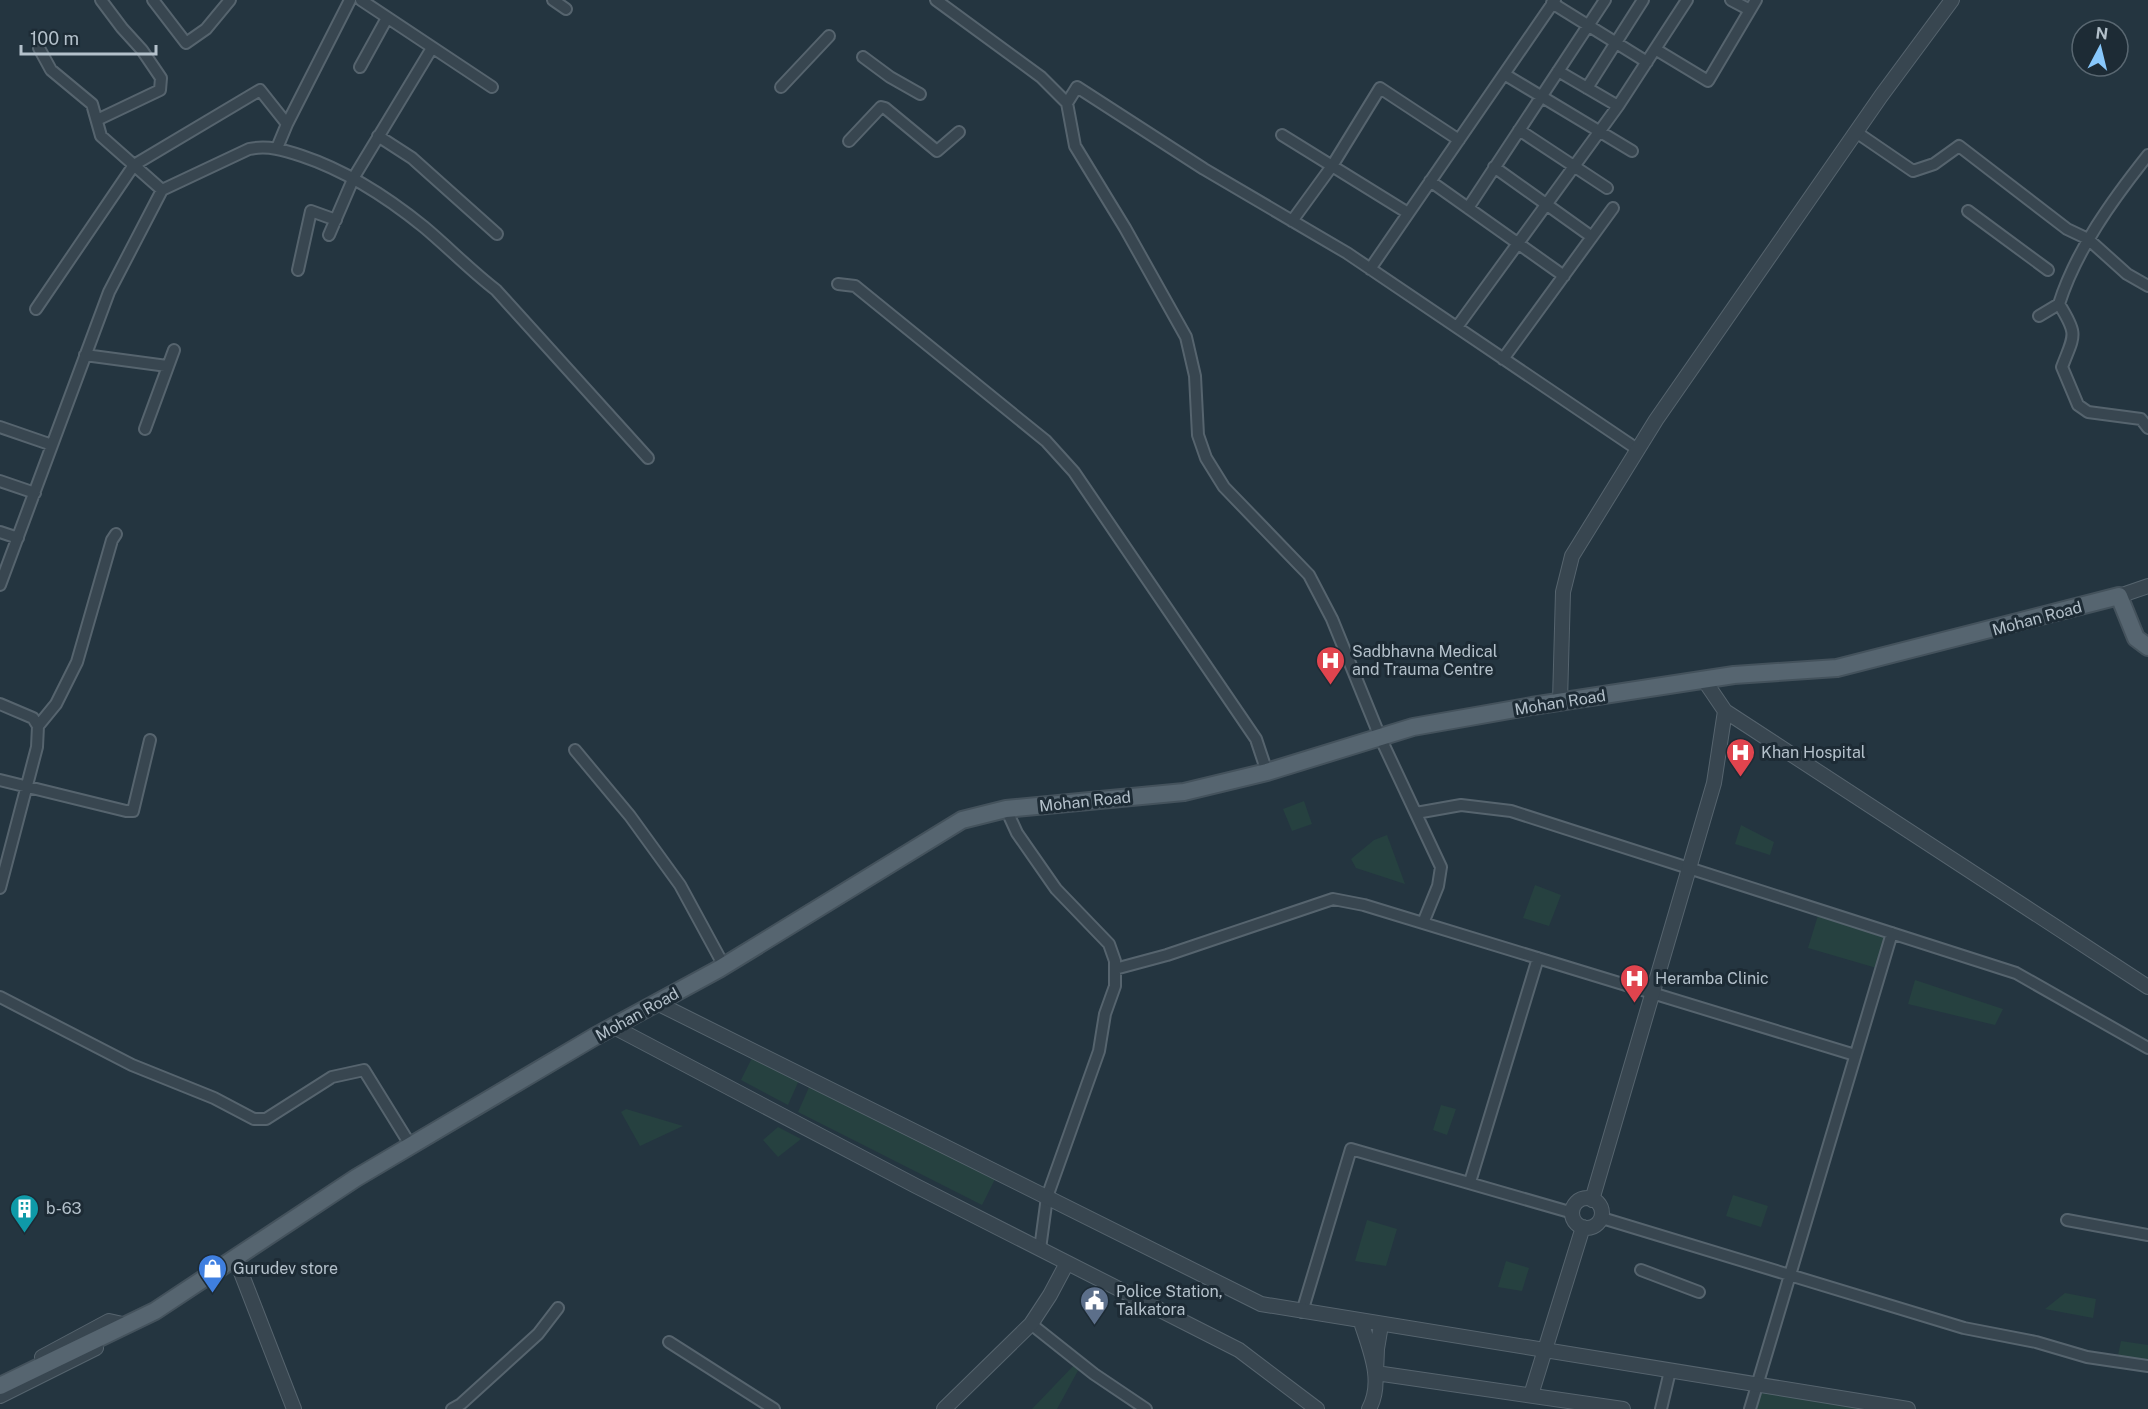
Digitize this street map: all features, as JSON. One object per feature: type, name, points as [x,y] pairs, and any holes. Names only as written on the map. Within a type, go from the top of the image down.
[{"type":"main road","name":"Mohan Road","points":[[0,1386],[155,1311],[356,1178],[614,1027],[724,966],[962,820],[1006,809],[1184,792],[1267,772],[1413,727],[1734,675],[1837,668],[2119,596]]},
{"type":"main road","points":[[2119,596],[2136,638],[2148,647]]},
{"type":"street","points":[[97,120],[160,90],[161,78],[142,50],[100,0]]},
{"type":"street","points":[[153,0],[186,43],[206,29],[230,0]]},
{"type":"street","points":[[277,148],[350,0]]},
{"type":"street","points":[[361,0],[492,87]]},
{"type":"street","points":[[553,0],[566,9]]},
{"type":"street","points":[[936,0],[1041,77],[1067,103],[1075,146],[1125,228],[1186,337],[1196,376],[1198,435],[1206,458],[1224,487],[1309,575],[1332,619],[1380,737],[1441,867],[1438,886],[1423,923]]},
{"type":"street","points":[[1468,208],[1605,0]]},
{"type":"street","points":[[1587,88],[1643,0]]},
{"type":"street","points":[[1457,327],[1618,106],[1687,0]]},
{"type":"street","points":[[1731,0],[1750,10]]},
{"type":"street","points":[[1655,49],[1708,81],[1756,0]]},
{"type":"street","points":[[1560,702],[1563,592],[1572,556],[1637,449],[1856,132],[1952,0]]},
{"type":"street","points":[[1370,269],[1553,2],[1647,62]]},
{"type":"street","points":[[360,67],[387,18]]},
{"type":"street","points":[[781,87],[828,36]]},
{"type":"street","points":[[39,48],[51,70],[92,104],[101,136],[162,190]]},
{"type":"street","points":[[329,235],[354,177],[432,48]]},
{"type":"street","points":[[863,57],[890,77],[920,94]]},
{"type":"street","points":[[1558,71],[1618,106]]},
{"type":"street","points":[[1504,74],[1632,151]]},
{"type":"street","points":[[1067,103],[1077,87],[1204,169],[1370,269],[1637,449]]},
{"type":"street","points":[[1292,221],[1332,166],[1380,88],[1458,140]]},
{"type":"street","points":[[36,309],[134,165],[260,90],[287,124]]},
{"type":"street","points":[[849,141],[881,107],[937,151],[959,132]]},
{"type":"street","points":[[1519,130],[1607,188]]},
{"type":"street","points":[[1856,132],[1913,171],[1934,164],[1959,146],[2067,229],[2088,239],[2127,274],[2148,286]]},
{"type":"street","points":[[1282,135],[1408,213]]},
{"type":"street","points":[[378,136],[412,158],[497,234]]},
{"type":"street","points":[[1,580],[109,292],[162,190],[249,149],[277,148],[354,177],[425,228],[471,271],[496,290],[648,458]]},
{"type":"street","points":[[2038,316],[2059,304],[2088,239],[2148,155]]},
{"type":"street","points":[[1494,167],[1592,237]]},
{"type":"street","points":[[1430,181],[1564,276]]},
{"type":"street","points":[[1503,359],[1613,208]]},
{"type":"street","points":[[298,270],[311,211],[336,220]]},
{"type":"street","points":[[1968,211],[2048,270]]},
{"type":"street","points":[[838,284],[855,286],[1046,441],[1074,471],[1256,739],[1267,772]]},
{"type":"street","points":[[2059,304],[2071,323],[2074,336],[2062,367],[2079,405],[2088,412],[2146,420]]},
{"type":"street","points":[[145,429],[174,350]]},
{"type":"street","points":[[85,355],[167,366]]},
{"type":"street","points":[[0,427],[52,445]]},
{"type":"street","points":[[0,481],[34,493]]},
{"type":"street","points":[[0,532],[18,538]]},
{"type":"street","points":[[38,726],[56,704],[77,662],[112,540],[116,534]]},
{"type":"street","points":[[2119,596],[2148,586]]},
{"type":"street","points":[[1704,680],[1725,711],[2148,987]]},
{"type":"street","points":[[0,704],[33,718],[38,726],[37,747],[0,888]]},
{"type":"street","points":[[1592,1200],[1714,783],[1725,711]]},
{"type":"street","points":[[0,780],[133,812],[150,740]]},
{"type":"street","points":[[574,750],[630,816],[680,885],[724,966]]},
{"type":"street","points":[[1416,813],[1461,805],[1511,811],[1892,933],[2016,973],[2148,1048]]},
{"type":"street","points":[[1006,809],[1017,833],[1056,889],[1109,944],[1115,969],[1115,986],[1105,1014],[1099,1051],[1047,1197],[1040,1249]]},
{"type":"street","points":[[1115,969],[1167,956],[1333,899],[1364,905],[1855,1055]]},
{"type":"street","points":[[1750,1409],[1892,933]]},
{"type":"street","points":[[1470,1182],[1538,958]]},
{"type":"street","points":[[0,997],[132,1065],[214,1098],[254,1119],[267,1119],[333,1077],[364,1070],[411,1146]]},
{"type":"street","points":[[657,1003],[1261,1304],[1908,1409]]},
{"type":"street","points":[[614,1027],[916,1186],[1239,1350],[1317,1409]]},
{"type":"street","points":[[1302,1312],[1351,1149],[1573,1213]]},
{"type":"street","points":[[1587,1199],[1592,1200],[1602,1209],[1602,1218],[1592,1227],[1583,1227],[1575,1222],[1573,1213],[1579,1202],[1587,1199]]},
{"type":"street","points":[[1602,1218],[1964,1328],[2036,1342],[2087,1357],[2148,1366]]},
{"type":"street","points":[[2067,1220],[2148,1235]]},
{"type":"street","points":[[1531,1395],[1583,1227]]},
{"type":"street","points":[[235,1257],[294,1409]]},
{"type":"street","points":[[944,1409],[1031,1324],[1067,1263]]},
{"type":"street","points":[[1641,1270],[1699,1292]]},
{"type":"street","points":[[452,1409],[461,1404],[538,1334],[558,1308]]},
{"type":"street","points":[[0,1378],[33,1363],[109,1321],[125,1326],[126,1332],[0,1396]]},
{"type":"street","points":[[1361,1322],[1376,1373]]},
{"type":"street","points":[[1031,1324],[1094,1374],[1146,1409]]},
{"type":"street","points":[[1369,1409],[1375,1398],[1377,1349],[1381,1325]]},
{"type":"street","points":[[669,1342],[774,1409]]},
{"type":"street","points":[[1661,1409],[1671,1371]]},
{"type":"street","points":[[1376,1373],[1623,1409]]},
{"type":"green space","points":[[1304,801],[1312,824],[1292,831],[1283,809]]},
{"type":"green space","points":[[1741,825],[1774,842],[1770,855],[1735,844]]},
{"type":"green space","points":[[1387,835],[1405,884],[1356,868],[1351,859],[1374,840]]},
{"type":"green space","points":[[1535,885],[1561,895],[1549,926],[1523,918]]},
{"type":"green space","points":[[1819,912],[1890,934],[1880,969],[1808,948]]},
{"type":"green space","points":[[1915,980],[2003,1009],[1995,1025],[1908,1004]]},
{"type":"green space","points":[[753,1056],[800,1078],[788,1105],[741,1080]]},
{"type":"green space","points":[[810,1085],[996,1177],[982,1205],[798,1112]]},
{"type":"green space","points":[[1441,1105],[1456,1109],[1447,1135],[1433,1130]]},
{"type":"green space","points":[[626,1109],[683,1126],[640,1146],[621,1112]]},
{"type":"green space","points":[[778,1127],[801,1139],[778,1157],[763,1140]]},
{"type":"green space","points":[[1733,1195],[1768,1206],[1761,1227],[1726,1216]]},
{"type":"green space","points":[[1367,1220],[1397,1229],[1386,1266],[1355,1261]]},
{"type":"green space","points":[[1506,1261],[1529,1268],[1522,1291],[1498,1287]]},
{"type":"green space","points":[[2065,1293],[2096,1299],[2093,1318],[2045,1309]]},
{"type":"green space","points":[[2121,1341],[2148,1345],[2148,1365],[2117,1360]]},
{"type":"green space","points":[[1076,1363],[1080,1367],[1057,1409],[1032,1409]]},
{"type":"green space","points":[[1762,1392],[1870,1409],[1757,1409]]},
{"type":"place","name":"Sadbhavna Medical and Trauma Centre","points":[[1331,686]]},
{"type":"place","name":"Khan Hospital","points":[[1740,778]]},
{"type":"place","name":"Heramba Clinic","points":[[1634,1004]]},
{"type":"place","name":"b-63","points":[[25,1234]]},
{"type":"place","name":"Gurudev store","points":[[212,1294]]},
{"type":"place","name":"Police Station, Talkatora","points":[[1095,1326]]}]
